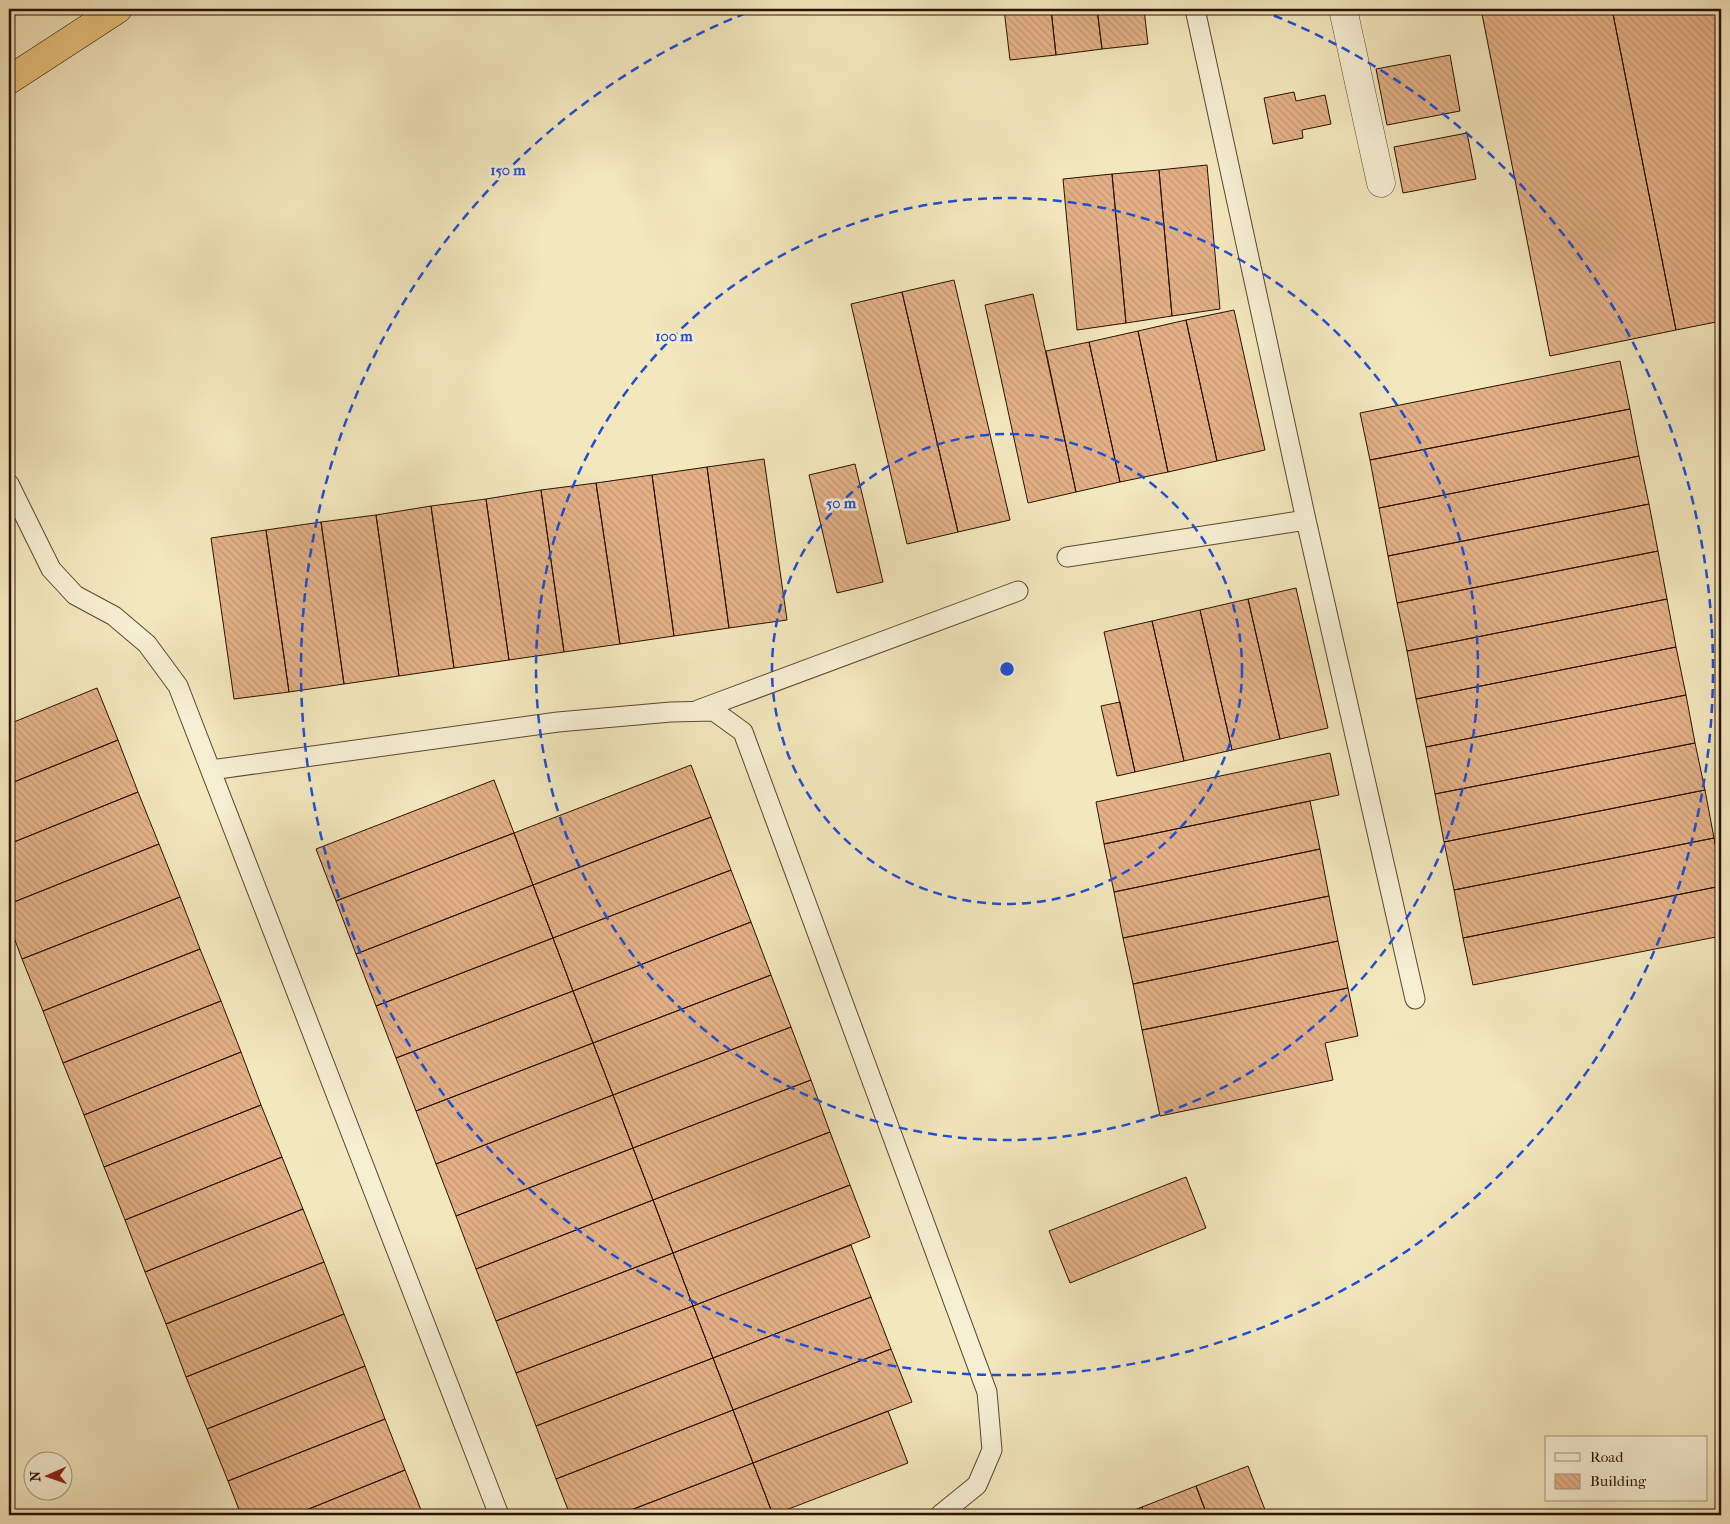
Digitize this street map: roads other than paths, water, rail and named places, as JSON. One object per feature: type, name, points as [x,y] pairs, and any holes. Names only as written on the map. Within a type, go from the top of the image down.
[{"type":"highway","points":[[9,80],[118,9]]},
{"type":"street","points":[[1343,9],[1381,183]]},
{"type":"lane","points":[[1195,9],[1306,520],[1415,999]]},
{"type":"lane","points":[[9,484],[50,569],[75,595],[114,616],[147,644],[178,686],[499,1515]]},
{"type":"lane","points":[[1067,557],[1306,520]]},
{"type":"lane","points":[[694,712],[1018,591]]},
{"type":"lane","points":[[211,770],[558,722],[694,712],[714,711],[743,732],[987,1392],[992,1450],[977,1485],[940,1515]]},
{"type":"waterway","points":[[9,14],[17,9]]}]
